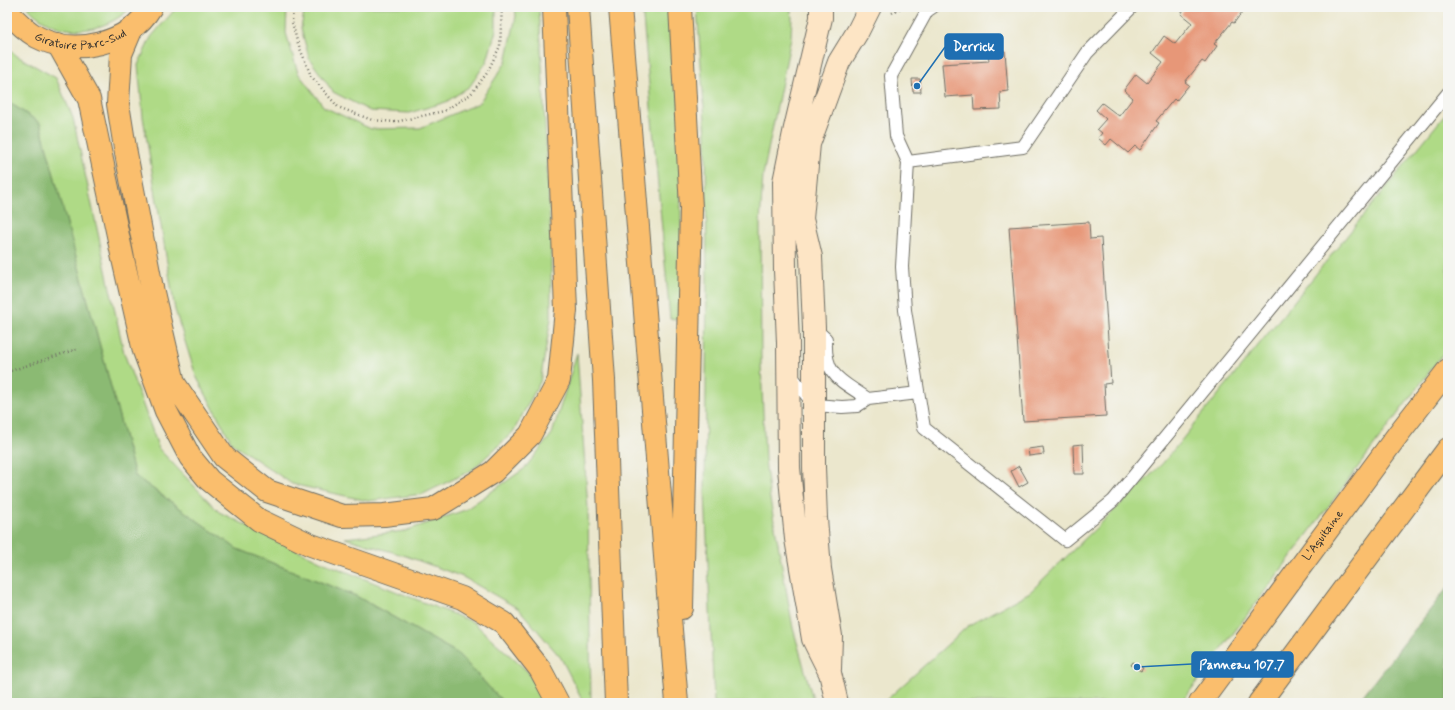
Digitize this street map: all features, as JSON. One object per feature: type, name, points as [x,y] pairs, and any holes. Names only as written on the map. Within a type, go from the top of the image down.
[{"type":"main road","name":"Giratoire Parc-Sud","points":[[7,11],[20,25],[38,37],[58,44],[76,46],[95,45],[113,39],[132,28],[148,13],[152,7]]},
{"type":"main road","points":[[132,28],[121,54],[118,104],[152,288],[174,383],[224,457],[268,491],[342,516],[384,515],[433,509],[493,472],[530,435],[559,380],[566,310],[554,7]]},
{"type":"main road","points":[[578,7],[604,380],[616,703]]},
{"type":"main road","points":[[620,7],[653,425],[664,537],[677,703]]},
{"type":"main road","points":[[680,7],[691,208],[680,703]]},
{"type":"main road","points":[[821,7],[822,18],[795,128],[784,182],[785,270],[789,371],[789,468],[796,539],[813,639],[830,673],[837,703]]},
{"type":"main road","points":[[830,673],[831,636],[820,569],[816,518],[814,328],[811,257],[802,219],[809,144],[839,62],[858,31],[870,7]]},
{"type":"main road","points":[[58,44],[89,100],[144,352],[166,410],[190,458],[209,480],[259,520],[311,545],[462,598],[504,623],[540,669],[558,703]]},
{"type":"main road","name":"L'Aquitaine","points":[[1200,703],[1394,440],[1448,370]]},
{"type":"main road","points":[[1259,703],[1448,449]]},
{"type":"lane","points":[[908,162],[1023,147],[1087,52],[1132,7]]},
{"type":"lane","points":[[930,9],[891,76],[896,136],[908,162],[902,267],[905,310],[924,428],[1065,540],[1113,501],[1448,93]]},
{"type":"lane","points":[[814,328],[826,339],[825,353],[832,373],[842,382],[868,399]]},
{"type":"lane","points":[[789,371],[814,405],[842,407],[857,406],[868,399],[918,393]]},
{"type":"path","points":[[293,7],[292,22],[297,41],[311,76],[338,106],[372,120],[395,122],[444,111],[471,94],[487,73],[500,46],[502,7]]},
{"type":"path","points":[[891,14],[902,7]]},
{"type":"path","points":[[7,372],[77,349]]},
{"type":"green space","points":[[27,7],[132,7],[120,17],[107,24],[79,30],[65,29],[52,25]]},
{"type":"green space","points":[[177,7],[287,7],[286,33],[298,73],[324,107],[371,129],[420,128],[479,103],[506,62],[516,16],[515,7],[539,7],[551,243],[551,318],[540,382],[513,432],[472,470],[423,494],[368,501],[292,484],[232,443],[196,376],[175,310],[143,117],[138,65],[151,37]]},
{"type":"green space","points":[[305,7],[496,7],[496,30],[487,61],[470,86],[446,102],[409,113],[370,111],[333,92],[309,58],[301,28]]},
{"type":"green space","points":[[642,7],[673,7],[680,117],[682,318],[670,319]]},
{"type":"green space","points":[[697,7],[790,7],[792,17],[791,38],[763,175],[760,224],[761,364],[765,460],[770,499],[793,628],[814,703],[714,703],[705,492],[707,280],[706,136]]},
{"type":"green space","points":[[7,46],[17,56],[56,78],[73,118],[124,353],[159,449],[219,512],[322,562],[473,622],[528,672],[545,703],[504,703],[457,653],[356,596],[237,549],[135,476],[40,123],[7,101]]},
{"type":"green space","points":[[7,101],[40,123],[135,476],[237,549],[356,596],[457,653],[504,703],[7,703]]},
{"type":"green space","points":[[1448,111],[1448,347],[1181,703],[883,703],[969,625],[1030,592],[1163,463]]},
{"type":"green space","points":[[577,353],[588,509],[591,703],[584,703],[561,658],[519,609],[463,577],[406,556],[345,538],[405,531],[465,510],[524,469],[552,434]]},
{"type":"green space","points":[[1448,587],[1448,703],[1357,703]]},
{"type":"building","points":[[1186,7],[1245,8],[1234,23],[1232,22],[1214,44],[1217,46],[1205,63],[1202,61],[1185,82],[1189,85],[1176,101],[1174,99],[1156,121],[1159,123],[1140,150],[1135,146],[1128,153],[1111,139],[1106,145],[1098,138],[1102,133],[1097,129],[1106,119],[1096,110],[1102,103],[1119,116],[1133,98],[1124,90],[1136,74],[1147,83],[1163,62],[1152,53],[1164,36],[1175,44],[1192,23],[1181,14]]},
{"type":"building","points":[[1005,51],[1008,91],[1000,92],[1001,109],[974,110],[973,95],[945,97],[942,64],[989,61],[988,52]]},
{"type":"building","points":[[912,79],[920,79],[921,92],[913,92]]},
{"type":"building","points":[[1089,222],[1090,239],[1101,238],[1111,383],[1104,384],[1106,416],[1023,421],[1009,227]]},
{"type":"building","points":[[1083,444],[1084,474],[1074,474],[1073,445]]},
{"type":"building","points":[[1043,447],[1044,454],[1029,456],[1028,449]]},
{"type":"building","points":[[1019,466],[1028,482],[1019,487],[1011,471]]},
{"type":"building","points":[[1133,662],[1143,668],[1141,671],[1131,665]]},
{"type":"place","name":"Derrick","points":[[917,86]]},
{"type":"place","name":"Panneau 107.7","points":[[1137,667]]}]
